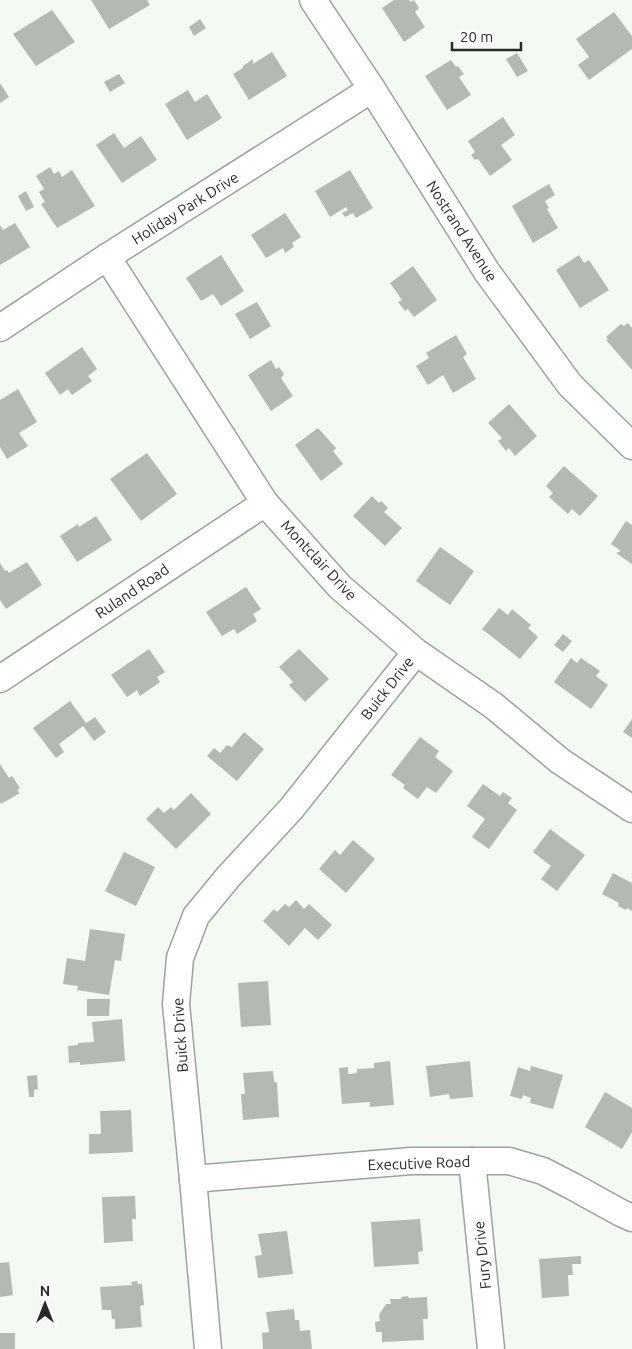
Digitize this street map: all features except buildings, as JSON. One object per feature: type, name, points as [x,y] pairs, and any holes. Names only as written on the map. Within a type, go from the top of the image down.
[{"type":"street","name":"Nostrand Avenue","points":[[313,0],[372,89],[487,272],[564,378],[632,446]]},
{"type":"street","name":"Holiday Park Drive","points":[[0,328],[107,257],[372,89]]},
{"type":"street","name":"Montclair Drive","points":[[107,257],[265,502],[340,588],[416,652],[494,706],[560,761],[632,809]]},
{"type":"street","name":"Ruland Road","points":[[0,679],[265,502]]},
{"type":"street","name":"Buick Drive","points":[[208,1349],[176,1004],[180,958],[196,916],[229,876],[291,809],[416,652]]},
{"type":"street","name":"Executive Road","points":[[193,1179],[411,1161],[510,1160],[543,1171],[632,1218]]},
{"type":"street","name":"Fury Drive","points":[[472,1161],[492,1349]]}]
